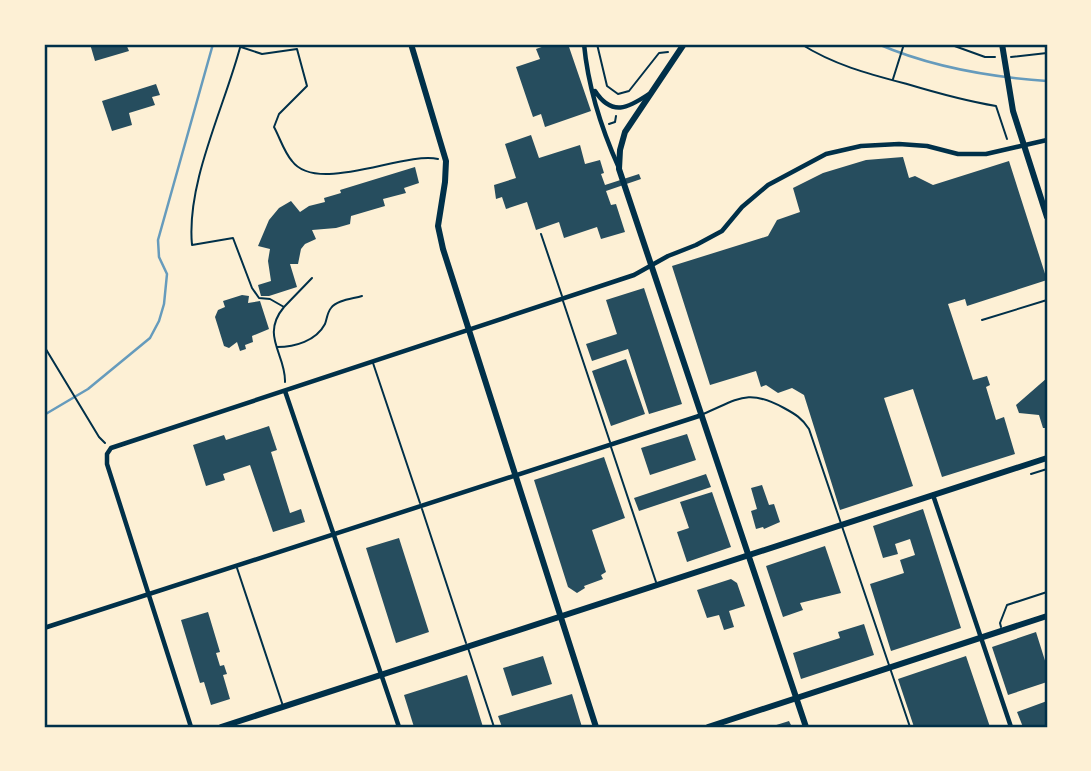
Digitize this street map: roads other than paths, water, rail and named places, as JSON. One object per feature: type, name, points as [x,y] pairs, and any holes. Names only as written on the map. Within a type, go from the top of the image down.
[{"type":"main road","points":[[411,44],[446,161],[438,226],[468,332],[596,727]]},
{"type":"main road","points":[[684,44],[625,132],[619,169],[806,727]]},
{"type":"main road","points":[[1002,44],[1013,111],[1047,217]]},
{"type":"main road","points":[[221,727],[1047,458]]},
{"type":"main road","points":[[708,727],[1047,616]]},
{"type":"street","points":[[584,44],[586,65],[601,127],[619,169]]},
{"type":"street","points":[[592,88],[600,99],[617,108],[635,103],[651,92]]},
{"type":"street","points":[[191,727],[107,464],[107,454],[111,448],[634,275],[722,231],[742,207],[768,185],[826,154],[861,146],[899,144],[927,146],[958,154],[986,155],[1047,139]]},
{"type":"street","points":[[285,391],[399,727]]},
{"type":"street","points":[[44,628],[420,504],[702,415]]},
{"type":"street","points":[[933,495],[1011,727]]},
{"type":"lane","points":[[541,234],[657,585]]},
{"type":"lane","points":[[982,320],[1047,300]]},
{"type":"lane","points":[[373,362],[495,727]]},
{"type":"lane","points":[[702,415],[746,396],[756,396],[766,398],[802,418],[809,429],[910,727]]},
{"type":"lane","points":[[236,565],[284,707]]},
{"type":"lane","points":[[1002,631],[1000,623],[1007,605],[1047,592]]},
{"type":"waterway","points":[[44,415],[88,389],[150,338],[159,321],[167,274],[159,257],[158,240],[213,44]]},
{"type":"waterway","points":[[878,44],[961,70],[1047,81]]}]
